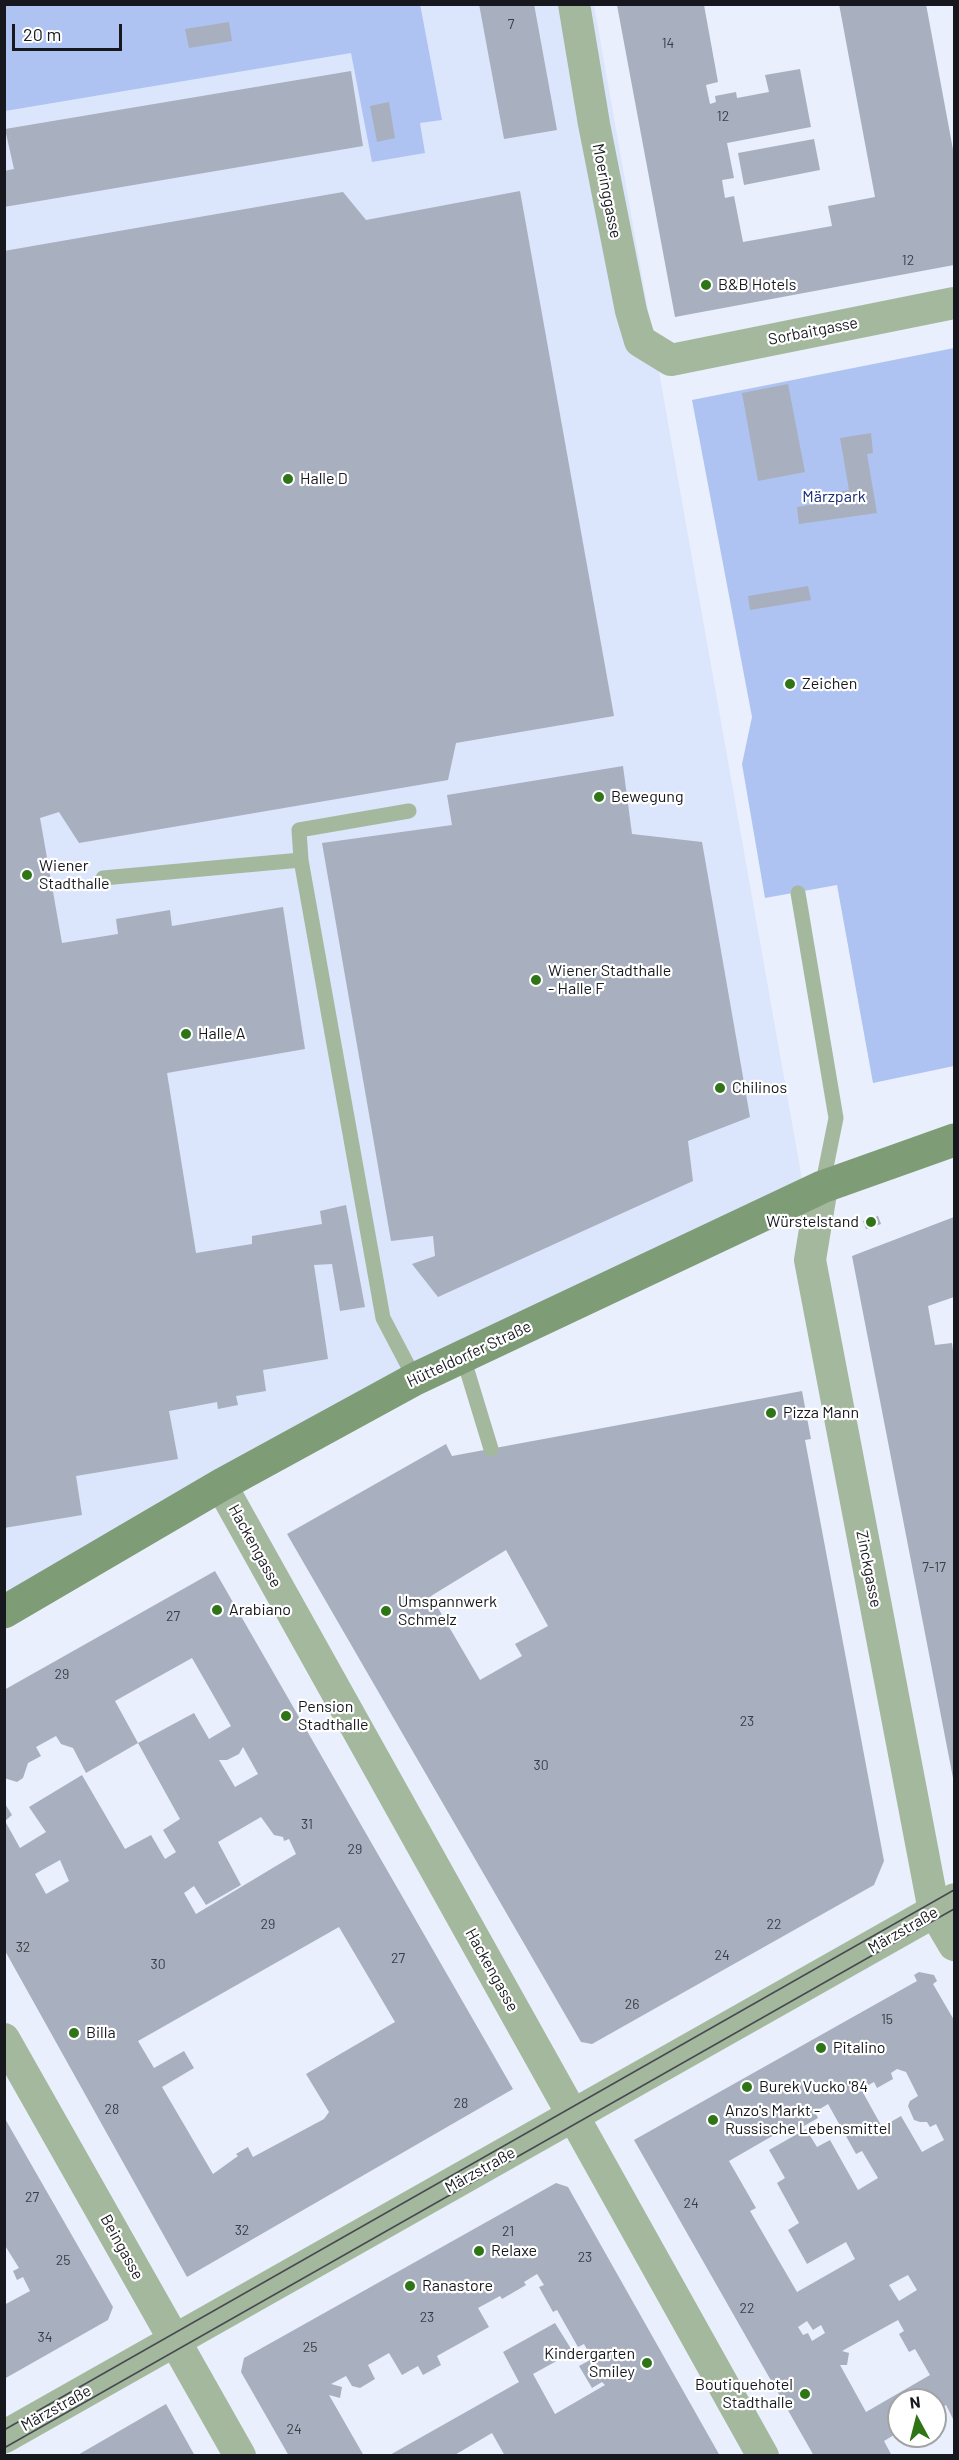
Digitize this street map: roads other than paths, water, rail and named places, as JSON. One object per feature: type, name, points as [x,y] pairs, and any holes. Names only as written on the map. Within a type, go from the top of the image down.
[{"type":"main road","name":"Hütteldorfer Straße","points":[[4,1612],[221,1485],[415,1379],[822,1188],[954,1140]]},
{"type":"street","name":"Moeringgasse","points":[[574,4],[594,124],[631,311],[640,341],[671,360]]},
{"type":"street","name":"Sorbaitgasse","points":[[671,360],[954,303]]},
{"type":"street","name":"Zinckgasse","points":[[822,1188],[810,1260],[954,1945]]},
{"type":"street","name":"Hackengasse","points":[[221,1485],[763,2456]]},
{"type":"street","name":"Märzstraße","points":[[4,2437],[944,1906]]},
{"type":"street","name":"Beingasse","points":[[4,2038],[240,2456]]},
{"type":"lane","points":[[409,811],[298,830],[301,860],[383,1318],[415,1379]]},
{"type":"lane","points":[[103,878],[301,860]]},
{"type":"lane","points":[[798,893],[837,1118],[822,1188]]},
{"type":"lane","points":[[462,1357],[491,1449]]},
{"type":"tram line","points":[[4,2430],[954,1890]]},
{"type":"tram line","points":[[4,2448],[954,1909]]},
{"type":"place","name":"B&B Hotels","points":[[706,285]]},
{"type":"place","name":"Halle D","points":[[288,479]]},
{"type":"place","name":"Zeichen","points":[[790,684]]},
{"type":"place","name":"Bewegung","points":[[599,797]]},
{"type":"place","name":"Wiener Stadthalle","points":[[27,875]]},
{"type":"place","name":"Wiener Stadthalle - Halle F","points":[[536,980]]},
{"type":"place","name":"Halle A","points":[[186,1034]]},
{"type":"place","name":"Chilinos","points":[[720,1088]]},
{"type":"place","name":"Würstelstand","points":[[871,1222]]},
{"type":"place","name":"Pizza Mann","points":[[771,1413]]},
{"type":"place","name":"Arabiano","points":[[217,1610]]},
{"type":"place","name":"Umspannwerk Schmelz","points":[[386,1611]]},
{"type":"place","name":"Pension Stadthalle","points":[[286,1716]]},
{"type":"place","name":"Billa","points":[[74,2033]]},
{"type":"place","name":"Pitalino","points":[[821,2048]]},
{"type":"place","name":"Burek Vucko '84","points":[[747,2087]]},
{"type":"place","name":"Anzo's Markt - Russische Lebensmittel","points":[[713,2120]]},
{"type":"place","name":"Relaxe","points":[[479,2251]]},
{"type":"place","name":"Ranastore","points":[[410,2286]]},
{"type":"place","name":"Kindergarten Smiley","points":[[647,2363]]},
{"type":"place","name":"Boutiquehotel Stadthalle","points":[[805,2394]]},
{"type":"park label","name":"Märzpark","points":[[834,497]]}]
